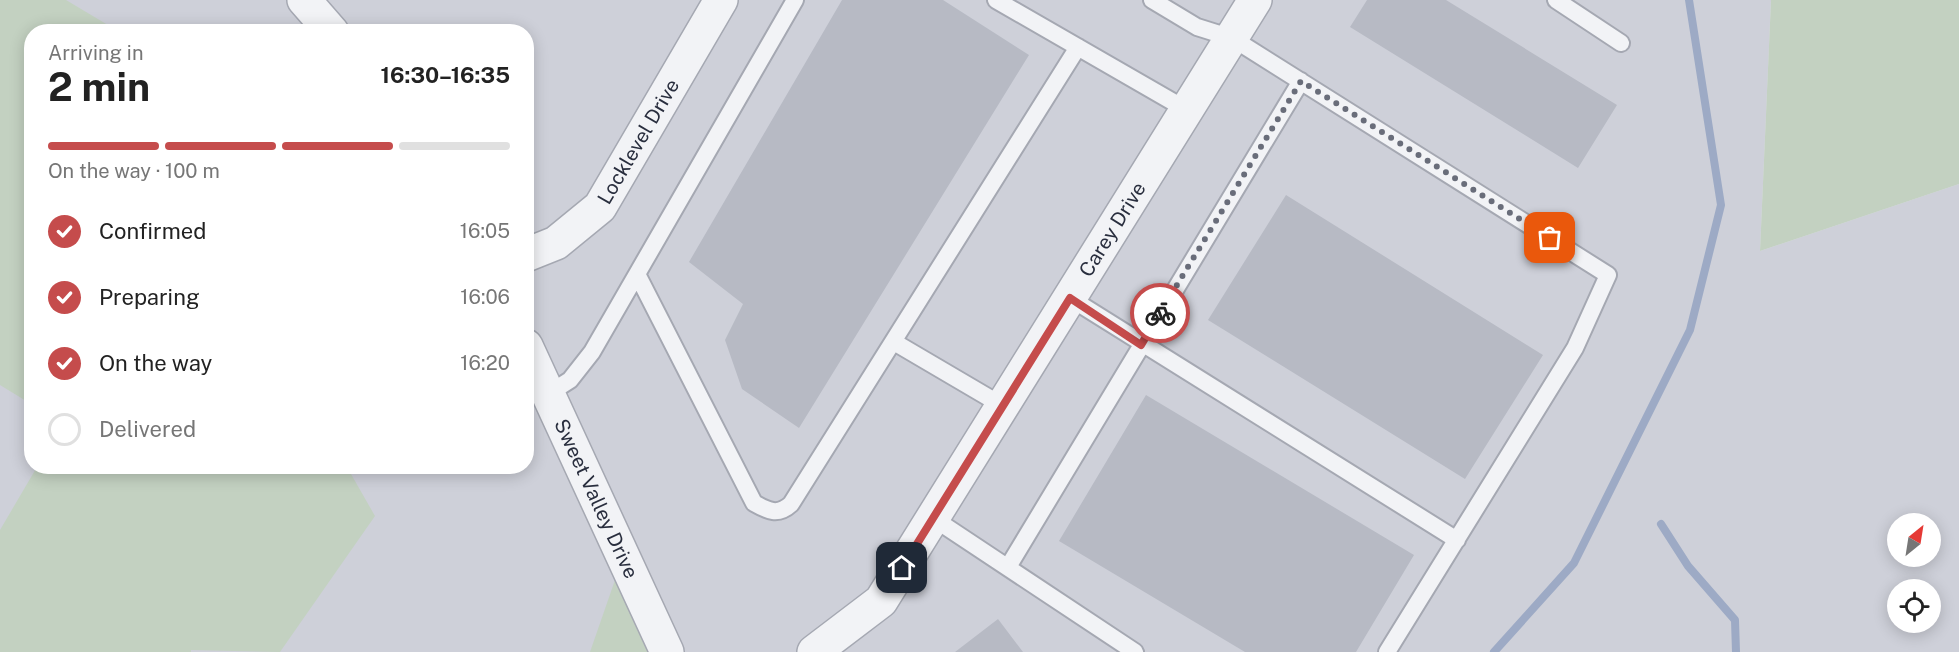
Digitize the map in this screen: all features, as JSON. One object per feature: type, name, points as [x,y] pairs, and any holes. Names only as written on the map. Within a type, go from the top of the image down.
[{"type":"street","points":[[304,0],[325,24]]},
{"type":"street","name":"Locklevel Drive","points":[[534,252],[556,243],[600,207],[722,0]]},
{"type":"street","name":"Carey Drive","points":[[814,652],[881,601],[1255,0]]},
{"type":"street","name":"Sweet Valley Drive","points":[[534,363],[667,652]]},
{"type":"lane","points":[[548,394],[570,380],[592,352],[795,0]]},
{"type":"lane","points":[[996,0],[1187,110]]},
{"type":"lane","points":[[1152,0],[1197,27],[1232,38],[1608,274],[1575,348],[1387,652]]},
{"type":"lane","points":[[1556,0],[1622,43]]},
{"type":"lane","points":[[637,274],[754,503],[775,513],[791,504],[1078,47]]},
{"type":"lane","points":[[1008,567],[1301,81]]},
{"type":"lane","points":[[1070,298],[1141,345],[1456,540]]},
{"type":"lane","points":[[894,342],[1003,406]]},
{"type":"lane","points":[[933,518],[1135,652]]},
{"type":"shaded area","points":[[0,0],[1771,0],[1760,251],[1959,184],[1959,652],[0,652]]},
{"type":"green space","points":[[0,0],[66,0],[106,24],[24,24],[24,400],[0,385]]},
{"type":"green space","points":[[1771,0],[1959,0],[1959,184],[1760,251]]},
{"type":"green space","points":[[33,474],[351,474],[375,516],[280,652],[191,650],[191,652],[0,652],[0,530]]},
{"type":"green space","points":[[623,557],[667,652],[590,652]]},
{"type":"building","points":[[842,0],[943,0],[1029,55],[799,428],[742,389],[725,340],[743,304],[689,262]]},
{"type":"building","points":[[1367,0],[1446,0],[1617,105],[1578,168],[1350,27]]},
{"type":"building","points":[[1286,195],[1543,355],[1465,479],[1208,320]]},
{"type":"building","points":[[1146,395],[1414,555],[1356,652],[1245,652],[1059,541]]},
{"type":"building","points":[[998,619],[1023,652],[955,652]]},
{"type":"waterway","points":[[1494,652],[1574,563],[1690,330],[1721,205],[1689,0]]},
{"type":"waterway","points":[[1661,524],[1688,566],[1735,620],[1736,652]]},
{"type":"way so far","points":[[1160,313],[1301,81],[1550,238]]},
{"type":"route","points":[[902,568],[1070,298],[1141,345],[1160,313]]}]
